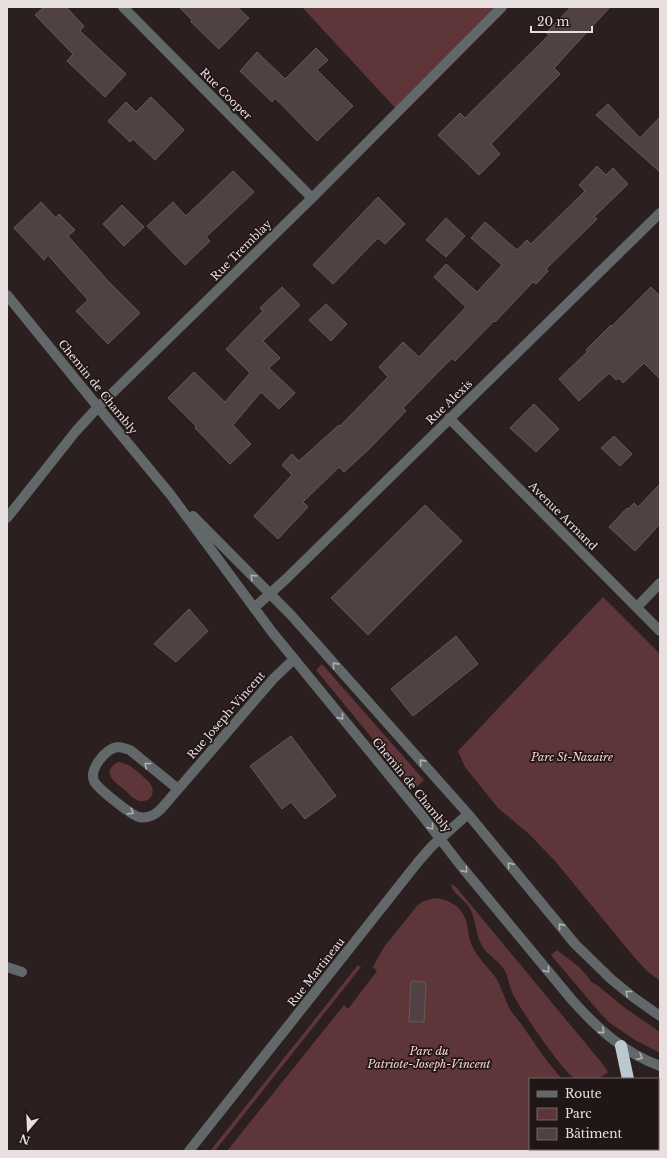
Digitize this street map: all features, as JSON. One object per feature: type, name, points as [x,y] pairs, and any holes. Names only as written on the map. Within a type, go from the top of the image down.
[{"type":"highway","points":[[621,1046],[628,1078]]},
{"type":"street","name":"Rue Cooper","points":[[123,7],[312,198]]},
{"type":"street","name":"Rue Tremblay","points":[[7,518],[76,431],[98,407],[312,198],[502,7]]},
{"type":"street","name":"Rue Alexis","points":[[254,608],[286,579],[660,213]]},
{"type":"street","name":"Chemin de Chambly","points":[[7,295],[170,494],[272,632],[580,1010],[621,1046],[640,1058],[660,1066]]},
{"type":"street","name":"Avenue Armand","points":[[449,418],[660,631]]},
{"type":"street","name":"Chemin de Chambly","points":[[170,494],[291,615],[468,814],[586,956],[622,988],[660,1016]]},
{"type":"street","points":[[637,607],[660,583]]},
{"type":"street","name":"Rue Joseph-Vincent","points":[[178,789],[130,750],[122,747],[109,750],[94,768],[93,772],[94,781],[99,788],[128,811],[139,817],[149,817],[158,813],[274,678],[294,659]]},
{"type":"street","name":"Rue Martineau","points":[[189,1151],[418,862],[432,846],[468,814]]},
{"type":"street","points":[[7,967],[22,972]]},
{"type":"green space","points":[[302,7],[502,7],[398,111]]},
{"type":"green space","name":"Parc St-Nazaire","points":[[603,597],[660,654],[660,981],[648,972],[635,958],[555,861],[529,834],[498,808],[465,767],[458,751]]},
{"type":"green space","points":[[322,664],[424,780],[414,789],[316,670]]},
{"type":"green space","points":[[118,762],[127,764],[139,772],[149,782],[153,792],[148,800],[140,801],[132,797],[114,781],[111,777],[110,770]]},
{"type":"green space","points":[[451,884],[456,887],[601,1062],[608,1072],[607,1073],[599,1078],[574,1078],[562,1066],[517,1001],[502,967],[483,948],[469,907],[455,893]]},
{"type":"green space","name":"Parc du Patriote-Joseph-Vincent","points":[[438,898],[446,900],[461,911],[466,921],[470,942],[474,950],[496,978],[512,1013],[561,1078],[529,1078],[529,1150],[640,1151],[227,1151],[344,1005],[348,1009],[377,971],[373,967],[384,947],[417,906],[429,899]]},
{"type":"green space","points":[[557,950],[579,967],[591,982],[660,1032],[660,1053],[635,1040],[610,1023],[600,1013],[551,955]]},
{"type":"green space","points":[[358,965],[361,967],[215,1151],[210,1151]]},
{"type":"building","points":[[44,7],[66,7],[84,26],[80,31],[126,74],[105,97],[67,61],[73,54],[35,15]]},
{"type":"building","points":[[179,7],[237,7],[249,18],[219,49],[191,22],[192,20]]},
{"type":"building","points":[[571,7],[610,7],[554,68],[560,74],[491,144],[500,154],[479,175],[438,135],[460,113],[465,118],[549,35],[546,33]]},
{"type":"building","points":[[316,48],[328,60],[317,70],[353,106],[317,141],[275,98],[272,102],[240,71],[257,52],[285,79]]},
{"type":"building","points":[[151,97],[184,130],[155,160],[133,139],[130,142],[108,121],[126,102],[136,112]]},
{"type":"building","points":[[608,104],[640,138],[660,117],[660,172],[596,115]]},
{"type":"building","points":[[597,166],[606,175],[613,168],[628,184],[594,217],[597,219],[546,269],[548,271],[536,284],[533,282],[455,361],[452,358],[403,408],[406,411],[368,450],[344,472],[339,467],[303,502],[308,507],[278,539],[254,516],[292,475],[282,465],[292,454],[299,461],[339,425],[340,426],[388,377],[379,367],[403,342],[419,357],[466,307],[434,277],[446,264],[477,292],[502,265],[471,238],[485,222],[517,250],[527,240],[531,244],[585,191],[579,185]]},
{"type":"building","points":[[233,171],[254,192],[206,237],[210,241],[185,265],[147,226],[173,202],[186,216]]},
{"type":"building","points":[[378,197],[405,224],[385,244],[378,238],[333,284],[313,265]]},
{"type":"building","points":[[41,202],[56,218],[59,214],[75,230],[68,236],[108,281],[140,313],[108,344],[76,311],[88,300],[48,255],[44,260],[14,228]]},
{"type":"building","points":[[122,205],[144,227],[124,246],[103,224]]},
{"type":"building","points":[[446,218],[465,236],[446,257],[426,240]]},
{"type":"building","points":[[282,287],[300,305],[263,341],[280,358],[269,368],[295,393],[279,409],[261,392],[233,425],[251,444],[230,464],[195,428],[196,426],[168,398],[194,372],[225,402],[250,373],[226,349],[263,311],[260,308]]},
{"type":"building","points":[[651,287],[660,296],[660,379],[644,363],[623,383],[619,378],[616,380],[609,373],[579,401],[559,379],[588,351],[586,350],[611,325],[612,326]]},
{"type":"building","points":[[326,304],[347,324],[331,341],[309,320]]},
{"type":"building","points":[[534,404],[559,429],[536,452],[510,428]]},
{"type":"building","points":[[614,436],[632,454],[620,466],[601,448]]},
{"type":"building","points":[[660,484],[660,524],[635,551],[609,527],[627,508],[628,509],[634,503],[638,507]]},
{"type":"building","points":[[425,505],[462,541],[368,635],[331,598]]},
{"type":"building","points":[[189,609],[208,631],[176,662],[154,644]]},
{"type":"building","points":[[456,636],[478,664],[413,716],[391,689]]},
{"type":"building","points":[[291,736],[336,796],[305,819],[291,802],[282,809],[250,766]]},
{"type":"building","points":[[411,981],[426,982],[424,1022],[409,1022]]}]
